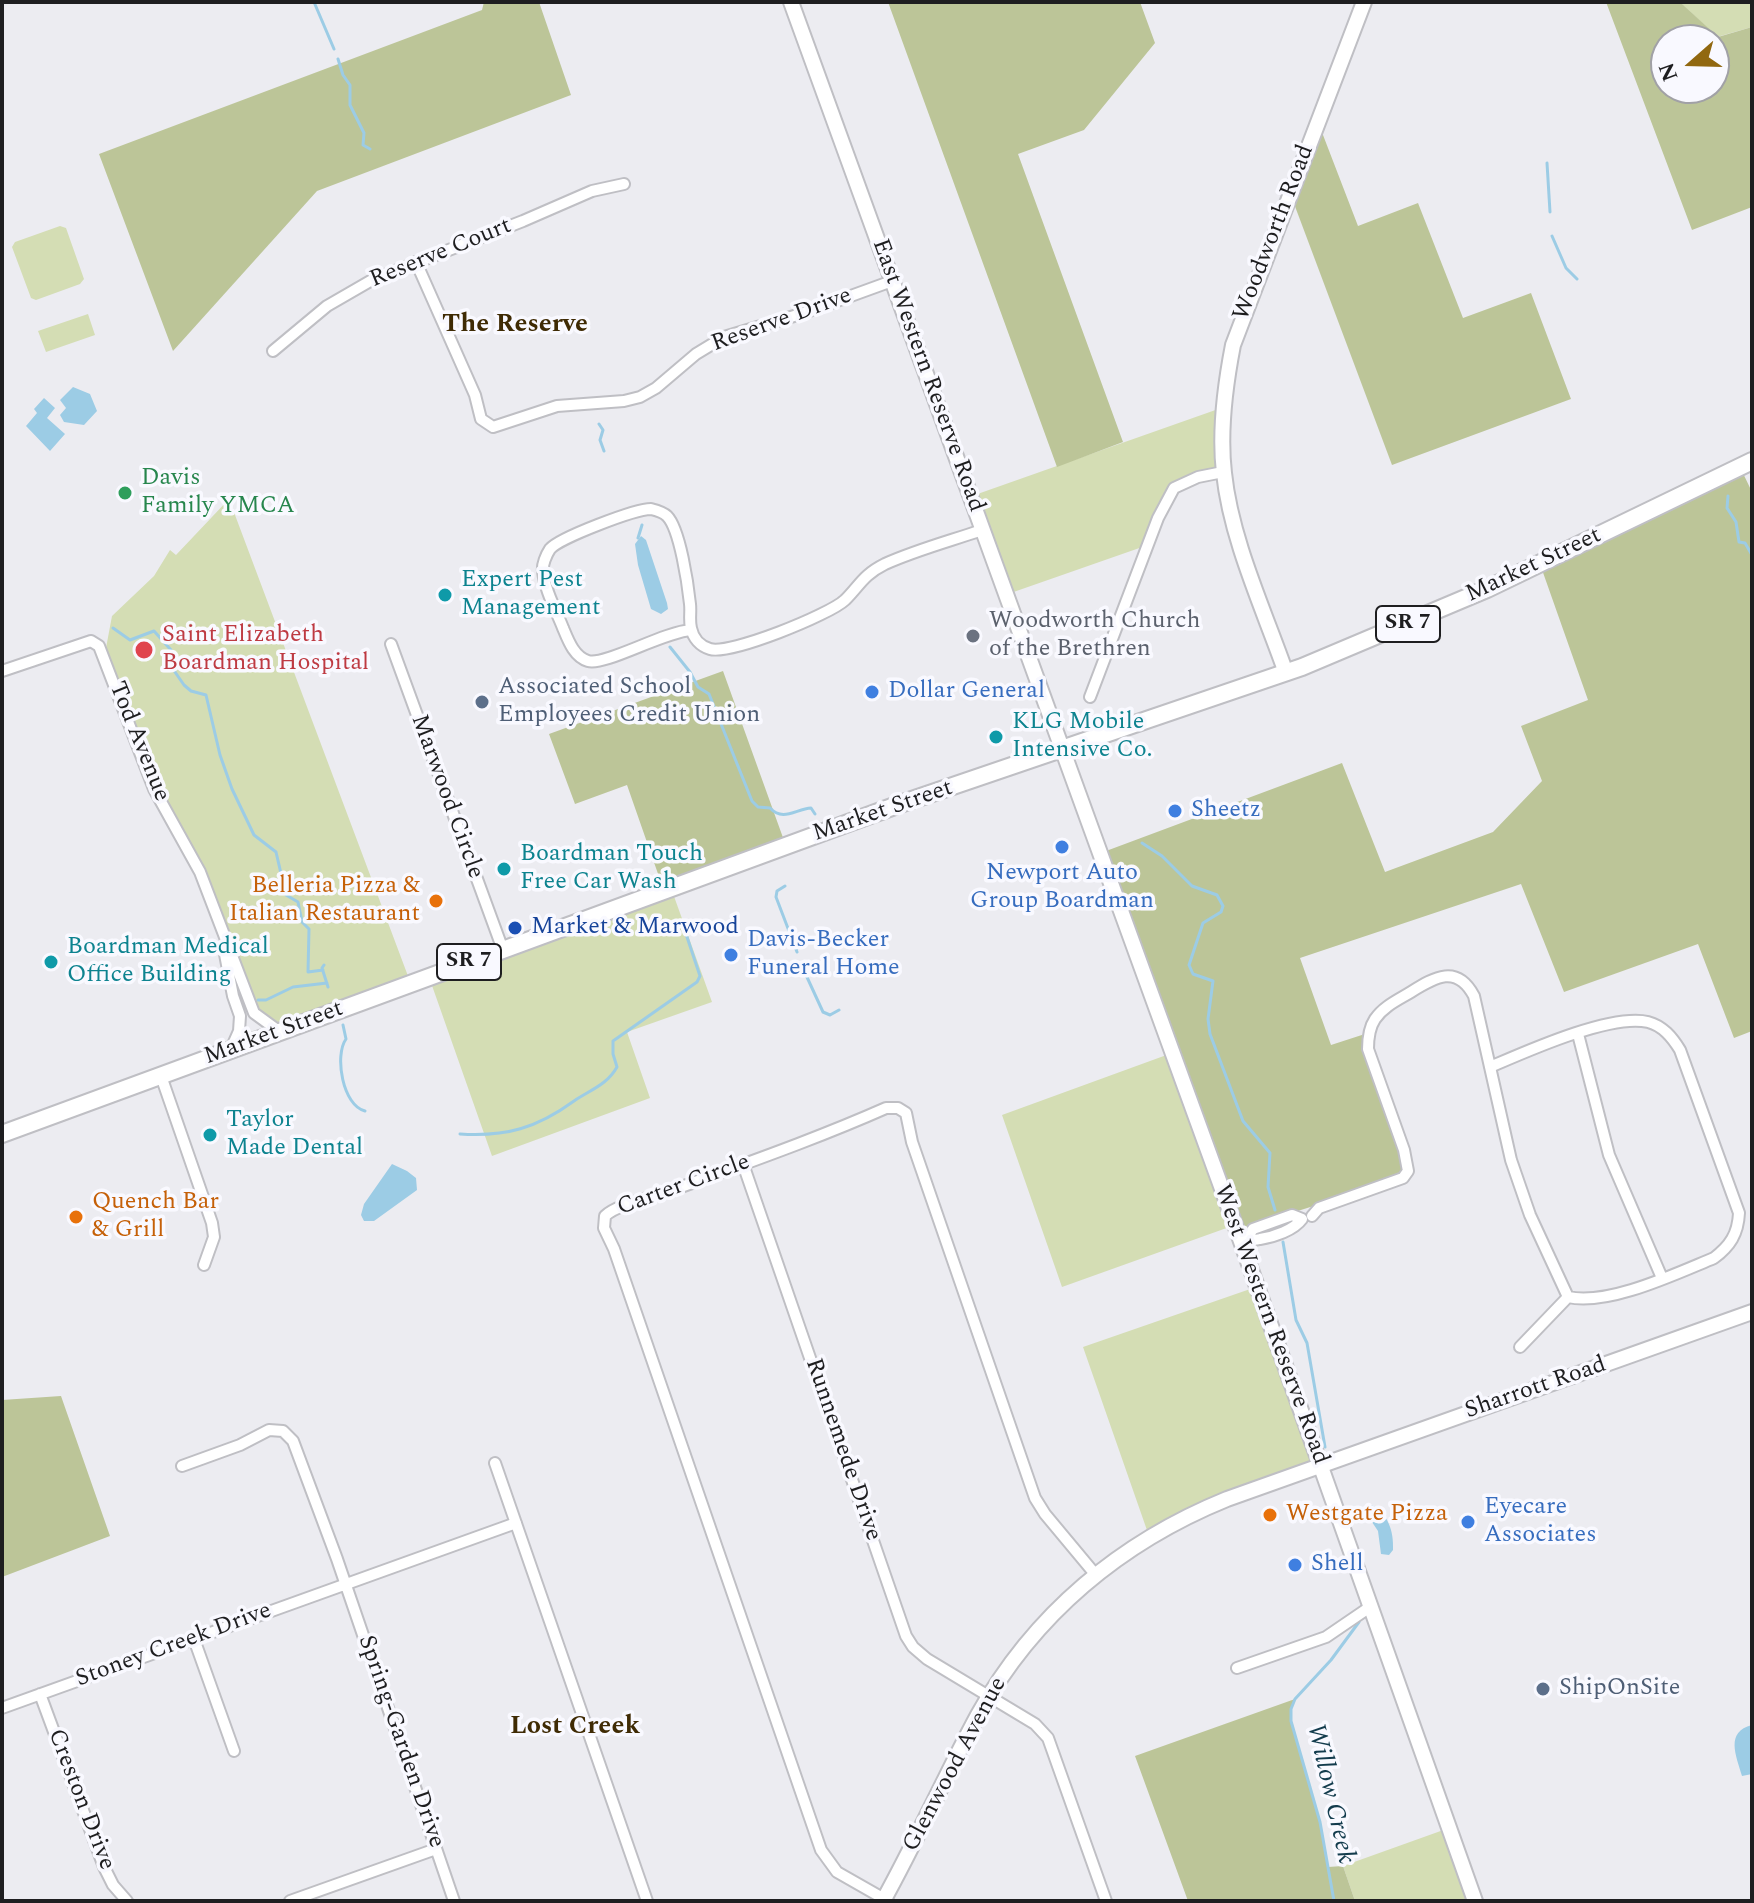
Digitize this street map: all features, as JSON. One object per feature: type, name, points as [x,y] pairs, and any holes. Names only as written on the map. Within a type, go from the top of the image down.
[{"type":"main road","name":"East Western Reserve Road","points":[[791,2],[1061,751]]},
{"type":"main road","name":"Woodworth Road","points":[[1286,673],[1238,537],[1223,472],[1224,407],[1233,345],[1364,2]]},
{"type":"main road","name":"Market Street","points":[[2,1134],[900,804],[1286,673],[1430,615],[1752,461]]},
{"type":"main road","name":"West Western Reserve Road","points":[[1061,751],[1243,1239],[1319,1465],[1475,1901]]},
{"type":"main road","name":"Sharrott Road","points":[[1319,1465],[1752,1312]]},
{"type":"main road","name":"Glenwood Avenue","points":[[885,1900],[989,1697],[1045,1622],[1095,1574],[1143,1540],[1194,1512],[1319,1465]]},
{"type":"street","name":"Reserve Court","points":[[273,351],[311,318],[372,280],[592,191],[624,184]]},
{"type":"street","name":"Reserve Drive","points":[[416,262],[475,395],[481,419],[493,427],[557,406],[640,397],[656,388],[696,354],[724,337],[804,313],[892,281]]},
{"type":"street","points":[[1090,697],[1158,518],[1174,488],[1198,477],[1223,472]]},
{"type":"street","points":[[691,630],[666,634],[601,661],[588,661],[578,656],[569,643],[545,584],[542,567],[550,549],[562,539],[633,513],[652,509],[667,516],[675,529],[690,603],[691,630],[698,643],[712,650],[760,639],[828,612],[846,599],[865,575],[887,563],[982,530]]},
{"type":"street","name":"Tod Avenue","points":[[2,671],[91,641],[99,646],[154,789],[200,872],[254,1013],[280,1032]]},
{"type":"street","name":"Marwood Circle","points":[[391,644],[503,950]]},
{"type":"street","name":"Tod Avenue","points":[[222,931],[226,967],[240,1016],[239,1031],[230,1050]]},
{"type":"street","points":[[1312,1216],[1319,1208],[1403,1178],[1408,1171],[1404,1150],[1368,1049],[1368,1033],[1381,1012],[1436,978],[1454,976],[1463,981],[1474,996],[1511,1160],[1530,1215],[1568,1297]]},
{"type":"street","points":[[1490,1067],[1578,1034],[1638,1021],[1664,1029],[1680,1050],[1736,1202],[1739,1222],[1736,1232],[1727,1249],[1714,1258],[1596,1300],[1568,1297]]},
{"type":"street","points":[[1578,1034],[1609,1155],[1662,1278]]},
{"type":"street","points":[[161,1076],[212,1223],[214,1237],[204,1265]]},
{"type":"street","name":"Carter Circle","points":[[885,1900],[837,1872],[821,1850],[603,1222],[605,1216],[617,1207],[637,1203],[743,1164],[886,1108],[898,1108],[906,1113],[912,1142],[1035,1498],[1095,1574]]},
{"type":"street","name":"Runnemede Drive","points":[[743,1164],[906,1636],[927,1659],[1035,1724],[1048,1738],[1106,1901]]},
{"type":"street","points":[[1520,1347],[1568,1297]]},
{"type":"street","name":"Spring-Garden Drive","points":[[182,1466],[240,1445],[269,1430],[276,1429],[289,1435],[345,1583],[454,1901]]},
{"type":"street","points":[[495,1463],[647,1901]]},
{"type":"street","name":"Stoney Creek Drive","points":[[2,1708],[516,1523]]},
{"type":"street","points":[[1237,1668],[1326,1637],[1370,1607]]},
{"type":"street","points":[[194,1639],[234,1751]]},
{"type":"street","name":"Creston Drive","points":[[40,1694],[104,1867],[113,1885],[127,1901]]},
{"type":"street","points":[[290,1901],[436,1849]]},
{"type":"green space","points":[[484,2],[539,2],[571,95],[317,191],[173,351],[99,154],[482,10]]},
{"type":"green space","points":[[888,2],[1140,2],[1155,43],[1084,130],[1018,154],[1123,442],[1057,467]]},
{"type":"green space","points":[[1606,2],[1680,2],[1704,24],[1650,24],[1650,104],[1730,104],[1730,33],[1752,27],[1752,207],[1692,230]]},
{"type":"green space","points":[[1680,2],[1752,2],[1752,27],[1730,33],[1730,24],[1703,24]]},
{"type":"green space","points":[[1318,122],[1358,226],[1418,203],[1463,318],[1531,293],[1571,399],[1392,465],[1290,193]]},
{"type":"green space","points":[[60,226],[66,228],[84,279],[80,284],[36,300],[31,298],[12,247],[15,242]]},
{"type":"green space","points":[[88,314],[95,335],[46,352],[38,331]]},
{"type":"green space","points":[[1224,407],[1223,472],[1174,488],[1148,545],[1005,595],[969,497]]},
{"type":"green space","points":[[1740,467],[1752,492],[1752,1031],[1734,1038],[1698,944],[1564,992],[1521,884],[1300,958],[1331,1045],[1368,1033],[1404,1150],[1403,1178],[1237,1230],[1098,854],[1342,763],[1385,872],[1493,832],[1542,781],[1521,726],[1588,700],[1540,564]]},
{"type":"green space","points":[[229,499],[411,984],[280,1032],[256,1010],[174,816],[140,745],[106,648],[112,616],[154,576],[170,550],[176,555]]},
{"type":"green space","points":[[723,671],[786,846],[664,891],[627,785],[575,804],[549,734]]},
{"type":"green space","points":[[671,888],[712,1002],[627,1032],[650,1098],[492,1156],[429,977]]},
{"type":"green space","points":[[1172,1053],[1235,1225],[1062,1287],[1002,1115]]},
{"type":"green space","points":[[1256,1287],[1319,1465],[1149,1536],[1083,1347]]},
{"type":"green space","points":[[61,1396],[110,1536],[2,1577],[2,1400]]},
{"type":"green space","points":[[1295,1699],[1291,1721],[1320,1822],[1328,1867],[1343,1866],[1355,1901],[1188,1901],[1135,1756]]},
{"type":"green space","points":[[1449,1828],[1475,1901],[1355,1901],[1343,1866]]},
{"type":"water","points":[[73,387],[90,394],[97,411],[84,425],[64,422],[60,415],[66,408],[60,400]]},
{"type":"water","points":[[44,398],[55,408],[47,418],[65,434],[50,451],[26,426],[37,413],[34,409]]},
{"type":"water","points":[[641,536],[646,540],[667,603],[668,609],[661,614],[651,609],[638,565],[635,544]]},
{"type":"water","points":[[392,1164],[416,1178],[417,1190],[374,1221],[364,1221],[361,1215],[364,1204]]},
{"type":"water","points":[[1371,1505],[1389,1523],[1393,1550],[1389,1555],[1381,1554],[1378,1531],[1366,1513],[1366,1508]]},
{"type":"water","points":[[1752,1725],[1752,1774],[1742,1776],[1735,1752],[1735,1739],[1744,1728]]},
{"type":"waterway","points":[[314,2],[334,49]]},
{"type":"waterway","points":[[338,59],[350,85],[350,105],[364,133],[363,145],[370,149]]},
{"type":"waterway","points":[[1547,163],[1550,212]]},
{"type":"waterway","points":[[1552,236],[1566,268],[1577,279]]},
{"type":"waterway","points":[[599,424],[603,430],[600,440],[604,451]]},
{"type":"waterway","points":[[1728,496],[1727,508],[1736,522],[1739,542],[1745,543],[1752,555]]},
{"type":"waterway","points":[[638,538],[642,525]]},
{"type":"waterway","points":[[113,628],[130,640],[154,631],[171,650],[175,672],[184,685],[191,691],[206,695],[220,755],[232,789],[254,835],[276,852],[286,895],[298,902],[302,922],[309,929],[308,972],[323,970]]},
{"type":"waterway","points":[[670,647],[698,687],[709,694],[752,801],[758,807],[770,808],[780,814],[811,808],[815,814]]},
{"type":"waterway","name":"Willow Creek","points":[[1142,843],[1162,856],[1192,886],[1217,895],[1223,906],[1221,912],[1203,923],[1189,965],[1193,974],[1213,981],[1208,1019],[1210,1034],[1243,1121],[1270,1153],[1268,1187],[1275,1210]]},
{"type":"waterway","points":[[785,886],[777,891],[776,897],[797,952]]},
{"type":"waterway","points":[[460,1134],[507,1132],[534,1124],[608,1078],[617,1067],[613,1041],[697,982],[700,976],[683,925]]},
{"type":"waterway","points":[[324,965],[322,968],[328,987]]},
{"type":"waterway","points":[[806,975],[823,1012],[830,1015],[839,1010]]},
{"type":"waterway","points":[[258,1000],[266,1000],[293,987],[327,983]]},
{"type":"waterway","points":[[343,1025],[346,1039],[341,1057],[343,1080],[351,1100],[365,1111]]},
{"type":"waterway","name":"Willow Creek","points":[[1283,1242],[1296,1320],[1307,1343],[1325,1447]]},
{"type":"waterway","name":"Willow Creek","points":[[1334,1901],[1320,1822],[1291,1721],[1291,1709],[1295,1699],[1331,1660],[1359,1622]]},
{"type":"place","name":"Davis Family YMCA","points":[[125,493]]},
{"type":"place","name":"Expert Pest Management","points":[[445,595]]},
{"type":"place","name":"Woodworth Church of the Brethren","points":[[973,636]]},
{"type":"place","name":"Saint Elizabeth Boardman Hospital","points":[[144,650]]},
{"type":"place","name":"Dollar General","points":[[872,692]]},
{"type":"place","name":"Associated School Employees Credit Union","points":[[482,702]]},
{"type":"place","name":"KLG Mobile Intensive Co.","points":[[996,737]]},
{"type":"place","name":"Sheetz","points":[[1175,811]]},
{"type":"place","name":"Newport Auto Group Boardman","points":[[1062,847]]},
{"type":"place","name":"Boardman Touch Free Car Wash","points":[[504,869]]},
{"type":"place","name":"Belleria Pizza & Italian Restaurant","points":[[436,901]]},
{"type":"place","name":"Market & Marwood","points":[[515,928]]},
{"type":"place","name":"Davis-Becker Funeral Home","points":[[731,955]]},
{"type":"place","name":"Boardman Medical Office Building","points":[[51,962]]},
{"type":"place","name":"Taylor Made Dental","points":[[210,1135]]},
{"type":"place","name":"Quench Bar & Grill","points":[[76,1217]]},
{"type":"place","name":"Westgate Pizza","points":[[1270,1515]]},
{"type":"place","name":"Eyecare Associates","points":[[1468,1522]]},
{"type":"place","name":"Shell","points":[[1295,1565]]},
{"type":"place","name":"ShipOnSite","points":[[1543,1689]]},
{"type":"district","name":"The Reserve","points":[[515,326]]},
{"type":"district","name":"Lost Creek","points":[[575,1728]]}]
